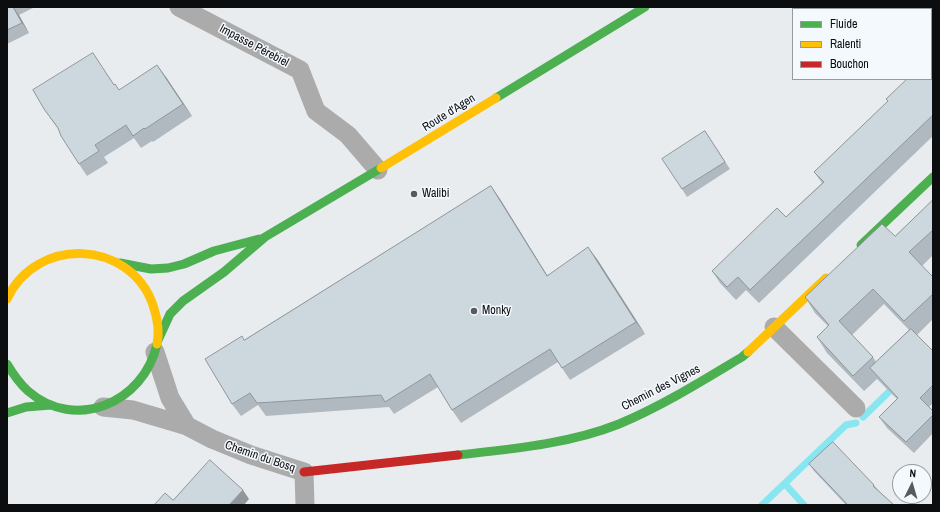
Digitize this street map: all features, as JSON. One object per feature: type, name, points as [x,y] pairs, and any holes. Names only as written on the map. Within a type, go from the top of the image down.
[{"type":"main road","name":"Route d'Agen","points":[[51,405],[68,410],[86,410],[103,407],[120,398],[136,386],[148,371],[170,314],[183,301],[224,272],[265,237],[645,7]]},
{"type":"main road","points":[[852,254],[933,177]]},
{"type":"main road","name":"Route d'Agen","points":[[118,262],[151,269],[168,268],[184,264],[214,251],[265,237]]},
{"type":"main road","points":[[7,299],[19,279],[32,268],[47,259],[64,254],[82,252],[101,255],[118,262],[136,276],[149,295],[157,317],[157,346]]},
{"type":"main road","name":"Chemin des Vignes","points":[[304,472],[491,451],[570,439],[618,424],[660,405],[742,357],[834,270]]},
{"type":"main road","points":[[7,364],[23,388],[36,398],[51,405]]},
{"type":"main road","points":[[7,413],[26,407],[51,405]]},
{"type":"street","name":"Impasse Pérebiel","points":[[179,7],[300,70],[316,111],[348,135],[378,170]]},
{"type":"street","points":[[774,327],[856,408]]},
{"type":"street","points":[[157,346],[170,398],[187,426]]},
{"type":"street","name":"Chemin du Bosq","points":[[103,407],[133,410],[187,426],[251,456],[304,472],[305,505]]},
{"type":"building","points":[[7,7],[13,7],[22,23],[7,30]]},
{"type":"building","points":[[93,53],[114,85],[115,84],[119,90],[157,65],[183,104],[133,136],[126,125],[95,145],[99,151],[79,164],[33,90]]},
{"type":"building","points":[[933,69],[933,115],[750,290],[738,277],[727,287],[712,271],[777,208],[786,217],[824,182],[814,172],[888,101],[886,99],[906,80],[932,80]]},
{"type":"building","points":[[705,131],[725,162],[682,189],[662,159]]},
{"type":"building","name":"Monky","points":[[491,186],[547,276],[588,247],[636,322],[562,368],[550,349],[452,410],[430,374],[385,402],[381,395],[257,403],[250,393],[232,404],[205,359],[242,336],[244,340]]},
{"type":"building","points":[[933,200],[933,230],[909,252],[933,277],[933,294],[904,321],[873,289],[839,321],[873,357],[853,376],[817,337],[829,325],[805,297],[882,224],[895,236]]},
{"type":"building","points":[[911,329],[933,351],[933,385],[920,398],[933,411],[933,415],[906,442],[879,417],[898,398],[870,368]]},
{"type":"building","points":[[833,442],[874,485],[873,486],[894,505],[848,505],[809,464]]},
{"type":"building","points":[[210,460],[243,490],[229,505],[154,505],[165,493],[173,500]]},
{"type":"waterway","points":[[863,417],[896,385]]},
{"type":"waterway","points":[[762,505],[846,425],[856,423]]},
{"type":"waterway","points":[[785,484],[804,505]]},
{"type":"traffic: fast","points":[[496,98],[645,7]]},
{"type":"traffic: fast","points":[[158,340],[170,314],[183,301],[224,272],[265,237],[381,168]]},
{"type":"traffic: fast","points":[[861,245],[933,177]]},
{"type":"traffic: fast","points":[[120,263],[151,269],[168,268],[184,264],[214,251],[259,239]]},
{"type":"traffic: fast","points":[[7,364],[16,378],[28,391],[47,403],[66,409],[86,410],[105,405],[123,396],[138,382],[150,365],[157,344]]},
{"type":"traffic: fast","points":[[458,455],[540,445],[600,431],[635,417],[666,401],[697,384],[748,352]]},
{"type":"traffic: fast","points":[[7,413],[26,407],[51,405]]},
{"type":"traffic: slow","points":[[381,168],[496,98]]},
{"type":"traffic: slow","points":[[7,299],[21,278],[39,264],[60,256],[82,254],[104,257],[125,267],[141,283],[153,305],[156,314],[158,324],[157,344]]},
{"type":"traffic: slow","points":[[748,352],[826,278]]},
{"type":"traffic: jam","points":[[304,472],[458,455]]},
{"type":"place","name":"Walibi","points":[[414,194]]},
{"type":"place","name":"Monky","points":[[474,311]]}]
